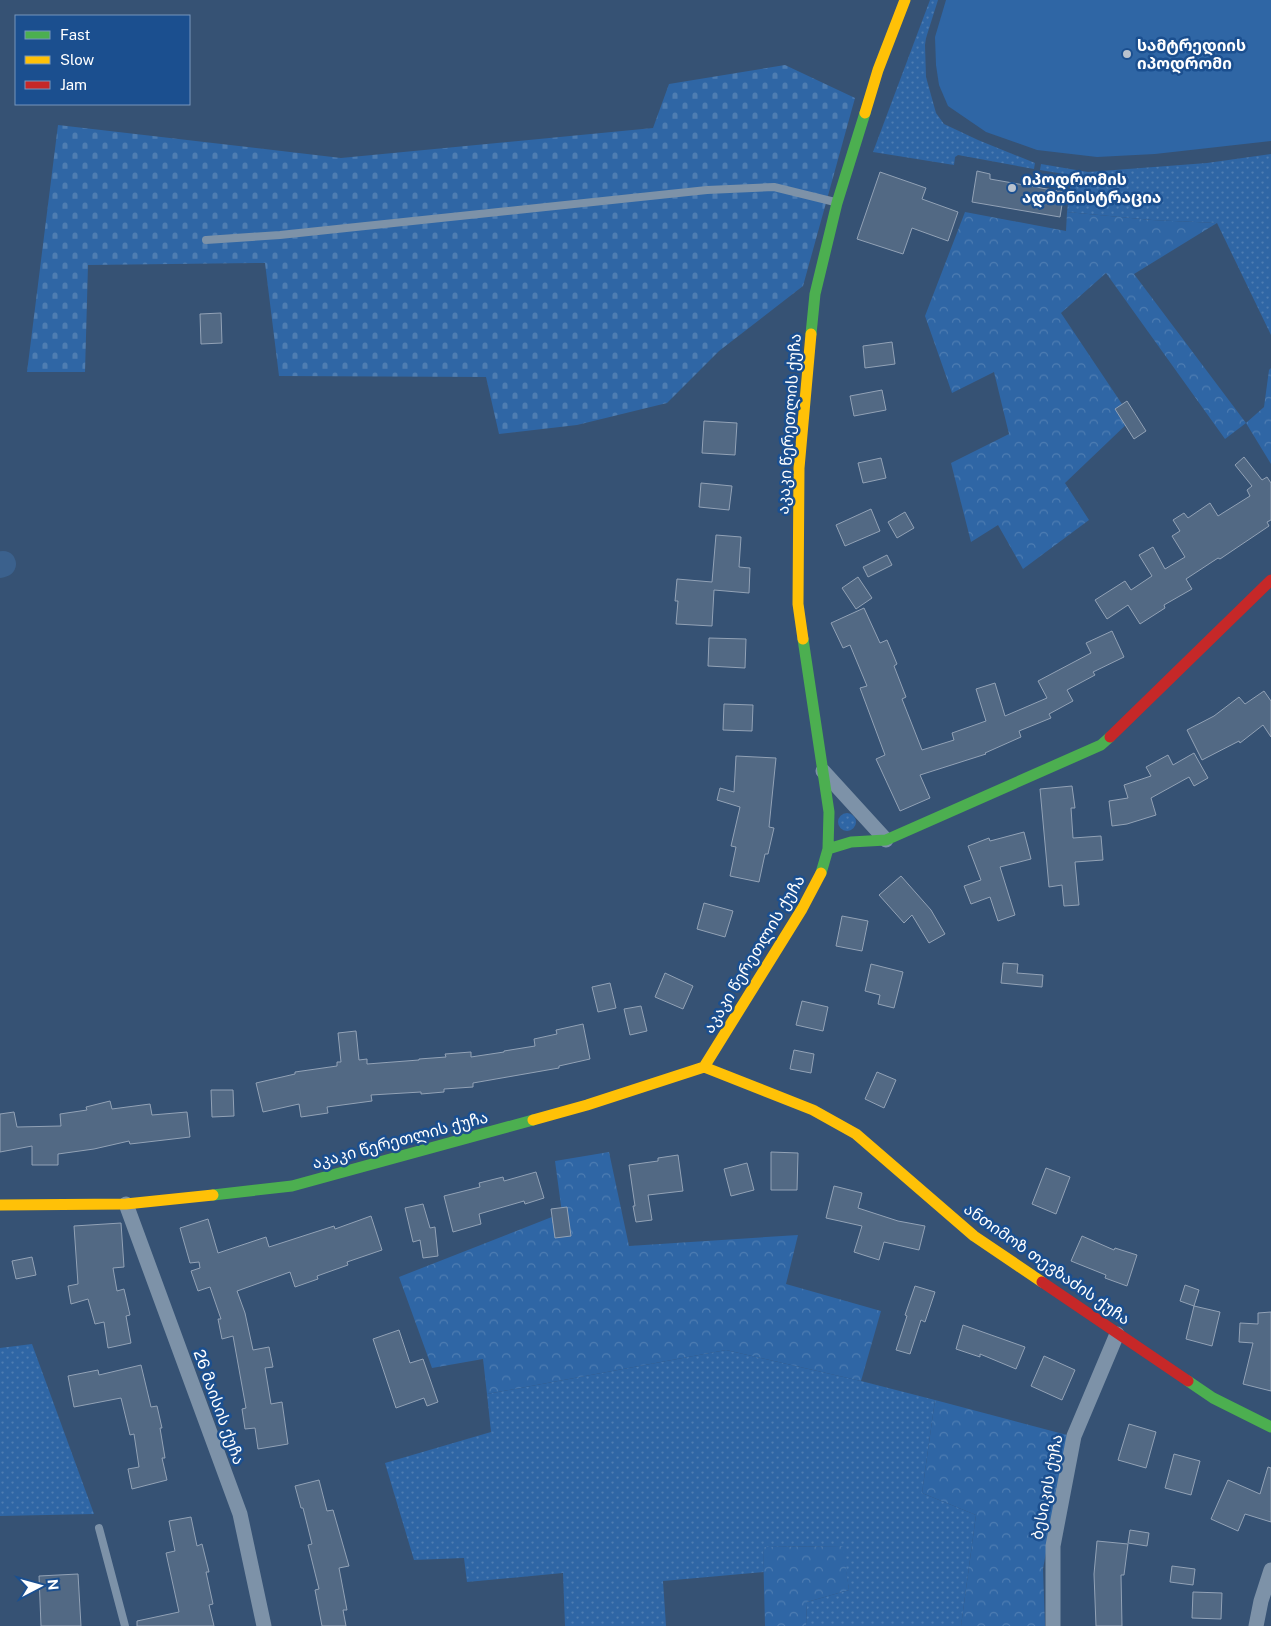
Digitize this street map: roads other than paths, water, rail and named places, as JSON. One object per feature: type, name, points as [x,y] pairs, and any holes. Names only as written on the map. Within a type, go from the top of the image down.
[{"type":"street","name":"აკაკი წერეთლის ქუჩა","points":[[0,1205],[126,1204],[292,1186],[587,1105],[704,1067],[802,909],[819,878],[828,849],[829,812],[798,604],[799,468],[815,294],[837,203],[878,70],[905,0]]},
{"type":"street","points":[[828,849],[851,842],[886,840],[1101,745],[1271,580]]},
{"type":"street","points":[[823,771],[886,840]]},
{"type":"street","name":"ანთიმოზ თევზაძის ქუჩა","points":[[704,1067],[812,1110],[856,1134],[974,1236],[1213,1398],[1271,1427]]},
{"type":"street","name":"26 მაისის ქუჩა","points":[[126,1204],[240,1514],[264,1626]]},
{"type":"street","name":"ბესიკის ქუჩა","points":[[1052,1626],[1052,1546],[1074,1436],[1117,1334]]},
{"type":"street","points":[[1256,1626],[1271,1570]]},
{"type":"lane","points":[[206,240],[280,235],[706,190],[774,187],[837,203]]},
{"type":"lane","points":[[99,1528],[125,1626]]},
{"type":"place","name":"სამტრედიის იპოდრომი","points":[[1127,54]]},
{"type":"place","name":"იპოდრომის ადმინისტრაცია","points":[[1012,188]]}]
